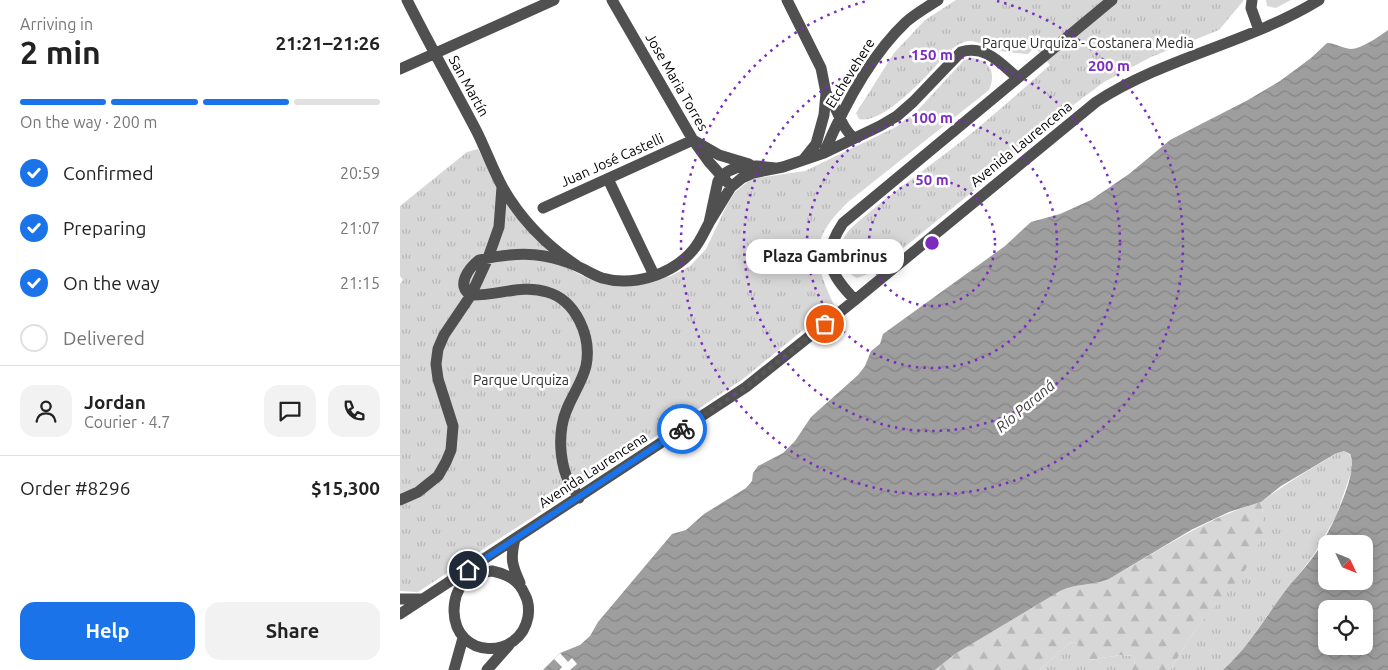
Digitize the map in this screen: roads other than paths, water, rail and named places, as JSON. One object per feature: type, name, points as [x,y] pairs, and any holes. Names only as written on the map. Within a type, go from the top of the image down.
[{"type":"street","name":"San Martín","points":[[406,0],[478,134],[502,187],[521,215],[538,235],[555,252],[576,265]]},
{"type":"street","points":[[400,69],[554,0]]},
{"type":"street","name":"Jose Maria Torres","points":[[612,0],[693,140],[731,187]]},
{"type":"street","points":[[787,0],[821,68],[826,93],[824,115],[816,144],[803,160]]},
{"type":"street","name":"Etchevehere","points":[[824,153],[840,115],[874,59],[907,21],[938,0]]},
{"type":"street","points":[[855,300],[834,274],[830,261],[830,249],[843,223],[1112,0]]},
{"type":"street","points":[[1252,0],[1251,8],[1259,30]]},
{"type":"street","name":"Avenida Laurencena","points":[[400,614],[746,387],[1096,102],[1137,78],[1259,30],[1319,0]]},
{"type":"street","points":[[488,258],[523,254],[552,258],[576,265],[593,274],[616,281],[633,281],[654,275],[683,260],[694,249],[731,187],[742,178],[753,173],[783,167],[824,153],[880,126],[897,116],[928,88],[961,52],[970,49],[988,54],[1018,78]]},
{"type":"street","points":[[826,93],[832,99],[844,127],[854,138]]},
{"type":"street","points":[[693,140],[719,155],[755,165],[775,168]]},
{"type":"street","name":"Juan José Castelli","points":[[543,208],[693,140]]},
{"type":"street","points":[[709,223],[718,181],[722,176],[734,169],[755,165]]},
{"type":"street","points":[[608,179],[654,275]]},
{"type":"street","points":[[400,500],[418,492],[438,476],[446,462],[452,440],[453,426],[438,379],[436,364],[438,349],[444,334],[472,295],[488,258],[500,227],[502,187]]},
{"type":"street","points":[[472,295],[499,294],[522,289],[548,292],[562,299],[579,319],[587,353],[586,366],[566,408],[561,439],[565,470],[579,498]]},
{"type":"street","points":[[515,539],[511,554],[512,563],[521,587]]},
{"type":"street","points":[[486,670],[511,642],[521,634],[527,622],[529,610],[527,597],[514,579],[504,574],[492,571],[481,572],[471,577],[463,584],[457,594],[454,614],[464,638],[479,648],[490,649],[501,647],[511,642]]},
{"type":"street","points":[[400,598],[423,599]]},
{"type":"street","points":[[454,670],[464,638]]},
{"type":"water","name":"Río Paraná","points":[[1388,30],[1388,670],[1223,670],[1242,651],[1318,550],[1318,590],[1373,590],[1373,535],[1327,535],[1337,515],[1351,473],[1352,462],[1350,454],[1344,451],[1335,454],[1281,486],[1261,502],[1229,512],[1191,530],[1109,579],[1060,591],[955,654],[935,670],[543,670],[560,653],[580,645],[590,636],[598,622],[672,534],[686,530],[704,514],[746,488],[752,481],[753,473],[758,466],[783,453],[795,441],[811,417],[858,375],[865,366],[871,351],[880,344],[883,334],[1005,246],[1031,222],[1060,214],[1091,200],[1129,174],[1170,140],[1248,100],[1280,81],[1311,58],[1327,43],[1351,49],[1370,42]]},
{"type":"place","name":"Plaza Gambrinus","points":[[825,324]]},
{"type":"park label","name":"Parque Urquiza - Costanera Media","points":[[1088,43]]},
{"type":"park label","name":"Parque Urquiza","points":[[521,380]]}]
